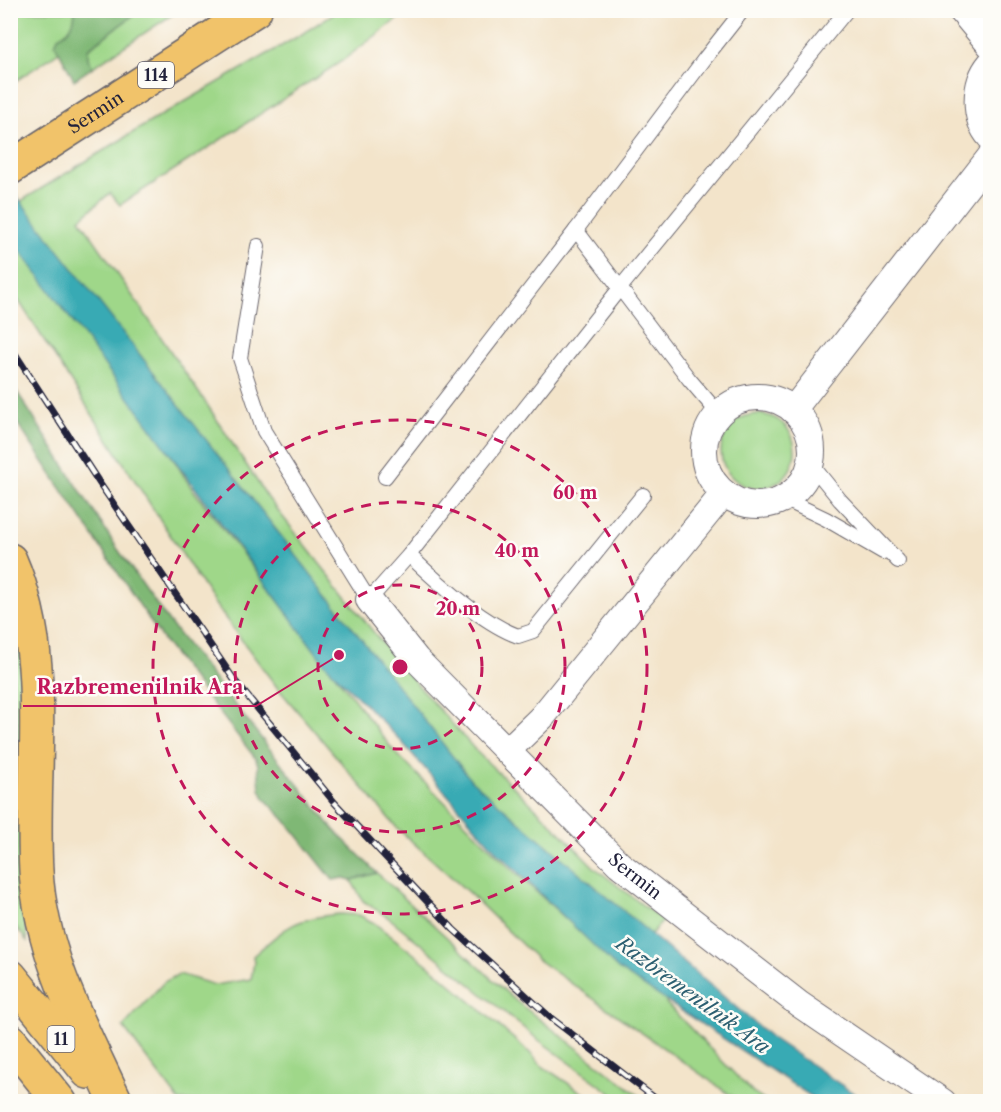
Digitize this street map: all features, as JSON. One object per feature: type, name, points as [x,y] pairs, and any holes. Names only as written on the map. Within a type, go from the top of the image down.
[{"type":"main road","name":"Sermin","points":[[10,168],[255,10]]},
{"type":"main road","points":[[10,560],[29,620],[36,674],[38,723],[36,872],[42,922],[65,992],[114,1101]]},
{"type":"main road","name":"11","points":[[10,976],[114,1101]]},
{"type":"main road","name":"11","points":[[10,1040],[60,1101]]},
{"type":"street","points":[[961,10],[990,45]]},
{"type":"street","points":[[990,64],[980,82],[977,100],[980,117],[990,137]]},
{"type":"street","points":[[793,410],[990,157]]},
{"type":"street","points":[[758,397],[772,399],[793,410],[805,424],[812,450],[811,464],[801,484],[784,499],[769,504],[753,505],[737,501],[724,493],[714,482],[707,469],[704,455],[705,440],[710,426],[719,414],[730,405],[744,399],[758,397]]},
{"type":"street","points":[[508,750],[542,717],[724,493]]},
{"type":"street","name":"Sermin","points":[[369,600],[417,660],[619,864],[799,1004],[944,1101]]},
{"type":"lane","points":[[385,477],[743,10]]},
{"type":"lane","points":[[258,246],[240,358],[264,431],[369,600],[409,555],[620,288],[847,10]]},
{"type":"lane","points":[[576,230],[688,379],[719,414]]},
{"type":"lane","points":[[784,499],[826,519],[898,561],[840,500],[811,464]]},
{"type":"lane","points":[[409,555],[473,609],[506,632],[518,636],[534,631],[643,495]]},
{"type":"green space","points":[[11,11],[120,11],[11,84]]},
{"type":"green space","points":[[75,11],[139,11],[88,49],[88,59],[93,67],[74,80],[55,44],[58,37],[71,27]]},
{"type":"green space","points":[[139,11],[178,11],[93,67],[87,59],[88,49]]},
{"type":"green space","points":[[337,11],[408,11],[342,61],[120,205],[110,193],[80,219],[268,498],[394,658],[478,753],[594,867],[663,921],[642,944],[512,831],[190,432],[164,388],[139,354],[16,204]]},
{"type":"green space","points":[[10,232],[112,362],[191,487],[393,750],[509,867],[598,948],[669,994],[666,1003],[753,1093],[765,1101],[739,1101],[538,960],[397,828],[276,686],[214,603],[11,289]]},
{"type":"green space","points":[[10,381],[117,548],[169,622],[334,830],[377,873],[351,880],[344,878],[333,880],[285,820],[264,798],[260,789],[256,759],[165,643],[11,414]]},
{"type":"green space","points":[[758,414],[772,417],[784,425],[792,437],[795,451],[792,465],[784,477],[772,485],[758,488],[744,485],[732,477],[724,465],[721,451],[724,437],[732,425],[744,417]]},
{"type":"green space","points":[[10,607],[21,651],[21,850],[27,941],[11,921]]},
{"type":"green space","points":[[377,873],[516,1001],[646,1101],[622,1101],[536,1038],[389,918],[363,901],[351,880]]},
{"type":"green space","points":[[340,914],[359,915],[374,923],[436,971],[542,1066],[595,1101],[179,1101],[123,1027],[164,982],[179,974],[215,985],[251,979],[253,956],[283,931],[301,921]]},
{"type":"water","points":[[11,189],[471,780],[772,1038],[865,1101],[818,1101],[618,969],[496,851],[402,742],[324,663],[11,238]]},
{"type":"railway","points":[[10,346],[100,484],[235,681],[335,803],[453,929],[551,1018],[660,1102]]},
{"type":"place","name":"Razbremenilnik Ara","points":[[339,655]]}]
